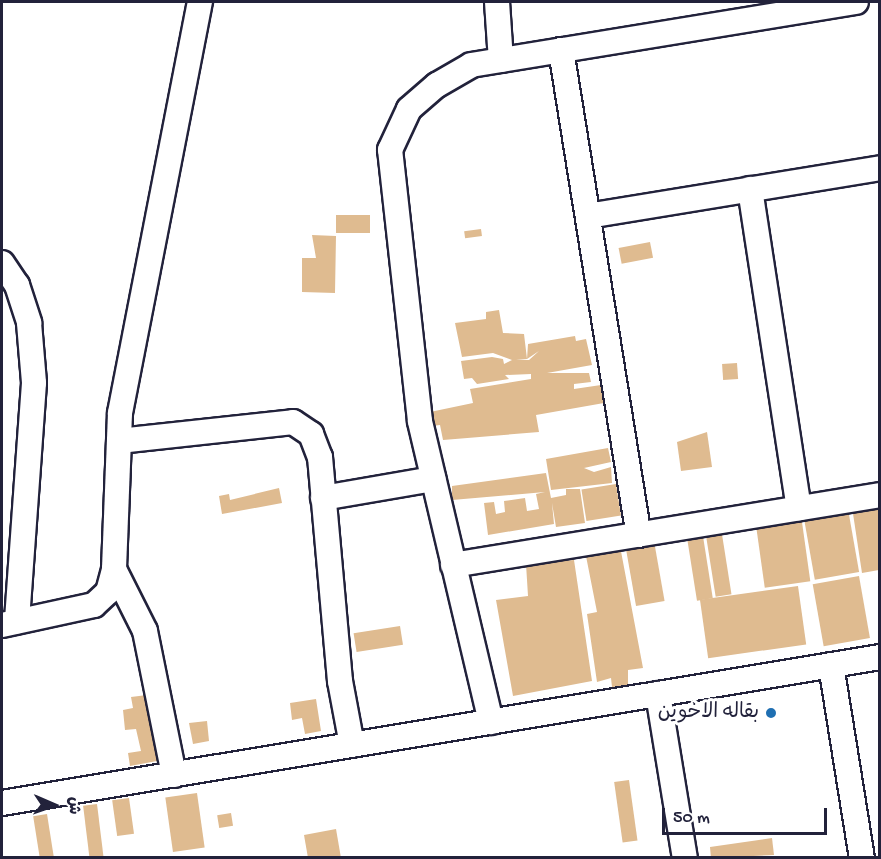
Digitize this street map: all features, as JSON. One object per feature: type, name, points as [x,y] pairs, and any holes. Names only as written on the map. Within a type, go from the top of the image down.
[{"type":"street","points":[[2,263],[17,285],[29,324],[34,383],[9,623],[94,605],[108,592],[114,568],[120,413],[200,2]]},
{"type":"street","points":[[497,2],[501,60]]},
{"type":"street","points":[[491,722],[420,421],[390,150],[409,109],[437,85],[471,65],[856,2]]},
{"type":"street","points":[[561,50],[639,535]]},
{"type":"street","points":[[588,216],[879,168]]},
{"type":"street","points":[[750,189],[799,508]]},
{"type":"street","points":[[119,441],[292,422],[311,434],[320,457],[340,681],[352,745]]},
{"type":"street","points":[[323,498],[433,479]]},
{"type":"street","points":[[453,565],[879,495]]},
{"type":"street","points":[[114,568],[145,631],[174,775]]},
{"type":"street","points":[[2,804],[879,657]]},
{"type":"street","points":[[831,665],[862,858]]},
{"type":"street","points":[[658,694],[682,857]]},
{"type":"building","points":[[336,215],[370,215],[370,233],[336,233]]},
{"type":"building","points":[[481,229],[482,236],[465,238],[464,231]]},
{"type":"building","points":[[312,235],[336,236],[335,293],[302,292],[302,258],[316,258]]},
{"type":"building","points":[[650,242],[653,258],[622,264],[619,248]]},
{"type":"building","points":[[499,310],[503,333],[524,334],[527,359],[528,344],[575,336],[576,341],[586,339],[592,365],[547,373],[589,373],[591,382],[574,384],[574,389],[601,385],[604,403],[536,415],[539,432],[443,440],[440,425],[432,426],[430,412],[473,403],[470,389],[531,379],[531,374],[505,375],[509,379],[477,384],[472,378],[464,379],[461,361],[492,357],[503,359],[504,364],[512,360],[493,353],[462,357],[455,323],[486,319],[486,312]]},
{"type":"building","points":[[737,363],[738,379],[723,380],[722,364]]},
{"type":"building","points":[[707,432],[712,467],[681,471],[677,442]]},
{"type":"building","points":[[608,448],[611,462],[584,468],[594,472],[611,467],[612,483],[551,490],[546,459]]},
{"type":"building","points":[[546,473],[551,498],[566,495],[566,489],[580,489],[585,523],[556,527],[552,503],[554,524],[488,535],[484,503],[494,502],[496,514],[505,512],[504,501],[525,498],[527,511],[539,509],[536,494],[545,492],[452,500],[452,486]]},
{"type":"building","points":[[616,484],[621,516],[586,521],[581,489]]},
{"type":"building","points":[[279,488],[282,503],[222,514],[219,496],[229,494],[230,500]]},
{"type":"building","points":[[879,503],[879,570],[862,573],[852,507]]},
{"type":"building","points":[[848,509],[859,572],[815,580],[804,517]]},
{"type":"building","points":[[801,515],[810,581],[765,588],[755,521]]},
{"type":"building","points":[[721,528],[731,594],[716,597],[705,531]]},
{"type":"building","points":[[702,530],[713,598],[697,601],[686,533]]},
{"type":"building","points":[[654,541],[665,601],[636,606],[625,546]]},
{"type":"building","points":[[620,546],[643,668],[628,670],[628,686],[612,687],[611,678],[597,682],[587,614],[597,612],[585,551]]},
{"type":"building","points":[[574,560],[592,681],[513,696],[496,600],[528,596],[526,564]]},
{"type":"building","points":[[859,576],[870,638],[824,646],[813,584]]},
{"type":"building","points":[[798,586],[806,644],[708,658],[700,600]]},
{"type":"building","points":[[400,626],[403,645],[357,652],[354,633]]},
{"type":"building","points":[[147,695],[157,761],[130,766],[128,753],[141,751],[136,729],[125,730],[123,710],[133,708],[131,697]]},
{"type":"building","points":[[316,699],[321,731],[305,734],[302,718],[292,720],[290,703]]},
{"type":"building","points":[[207,721],[209,741],[193,744],[189,723]]},
{"type":"building","points":[[629,780],[637,840],[623,842],[614,782]]},
{"type":"building","points":[[197,793],[205,847],[173,852],[165,797]]},
{"type":"building","points":[[129,798],[134,834],[117,836],[112,800]]},
{"type":"building","points":[[97,804],[104,858],[90,858],[83,806]]},
{"type":"building","points":[[231,813],[233,826],[219,828],[217,815]]},
{"type":"building","points":[[47,814],[54,858],[40,858],[33,816]]},
{"type":"building","points":[[336,829],[341,858],[308,858],[304,835]]},
{"type":"building","points":[[772,838],[774,855],[711,858],[710,847]]},
{"type":"place","name":"بقاله الاخوين","points":[[771,713]]}]
